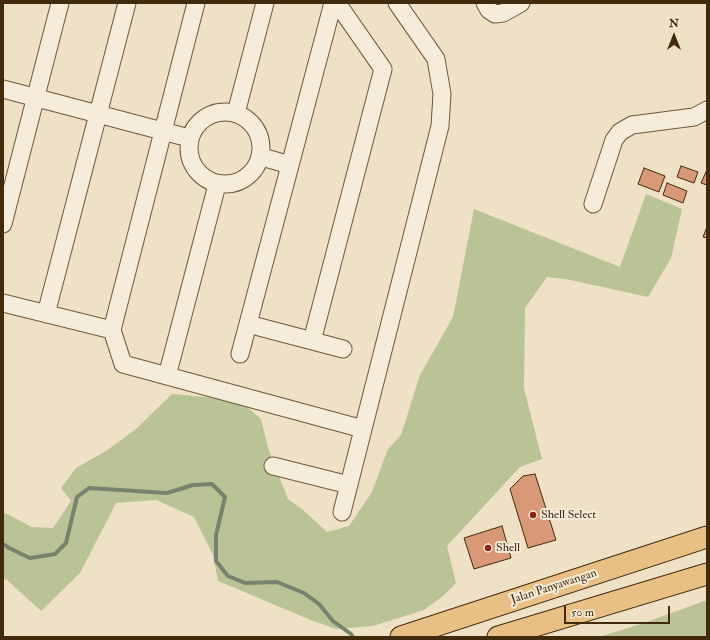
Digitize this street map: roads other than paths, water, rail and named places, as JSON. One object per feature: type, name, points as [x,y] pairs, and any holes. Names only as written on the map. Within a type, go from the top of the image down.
[{"type":"main road","name":"Jalan Panyawangan","points":[[407,635],[707,537]]},
{"type":"main road","points":[[498,637],[707,574]]},
{"type":"street","points":[[3,224],[60,3]]},
{"type":"street","points":[[46,314],[127,3]]},
{"type":"street","points":[[196,3],[112,330],[123,364],[363,429]]},
{"type":"street","points":[[236,113],[266,3]]},
{"type":"street","points":[[240,354],[333,3]]},
{"type":"street","points":[[312,340],[383,69],[337,3]]},
{"type":"street","points":[[342,512],[440,126],[442,94],[436,59],[397,3]]},
{"type":"street","points":[[485,3],[489,10],[496,14],[504,13],[521,3]]},
{"type":"street","points":[[3,89],[190,138]]},
{"type":"street","points":[[593,204],[614,140],[620,132],[632,125],[694,118],[707,110]]},
{"type":"street","points":[[217,112],[236,113],[252,123],[261,138],[262,157],[252,174],[236,184],[217,185],[200,175],[189,158],[190,138],[200,121],[217,112]]},
{"type":"street","points":[[262,157],[290,164]]},
{"type":"street","points":[[166,376],[217,185]]},
{"type":"street","points":[[3,303],[112,330]]},
{"type":"street","points":[[248,324],[343,349]]},
{"type":"street","points":[[273,466],[349,486]]},
{"type":"waterway","points":[[3,544],[30,558],[55,554],[66,543],[77,497],[89,488],[167,493],[193,485],[212,484],[225,497],[216,535],[216,561],[228,576],[245,583],[277,582],[304,593],[319,604],[333,621],[353,637]]},
{"type":"place","name":"Shell Select","points":[[533,515]]},
{"type":"place","name":"Shell","points":[[488,548]]}]
